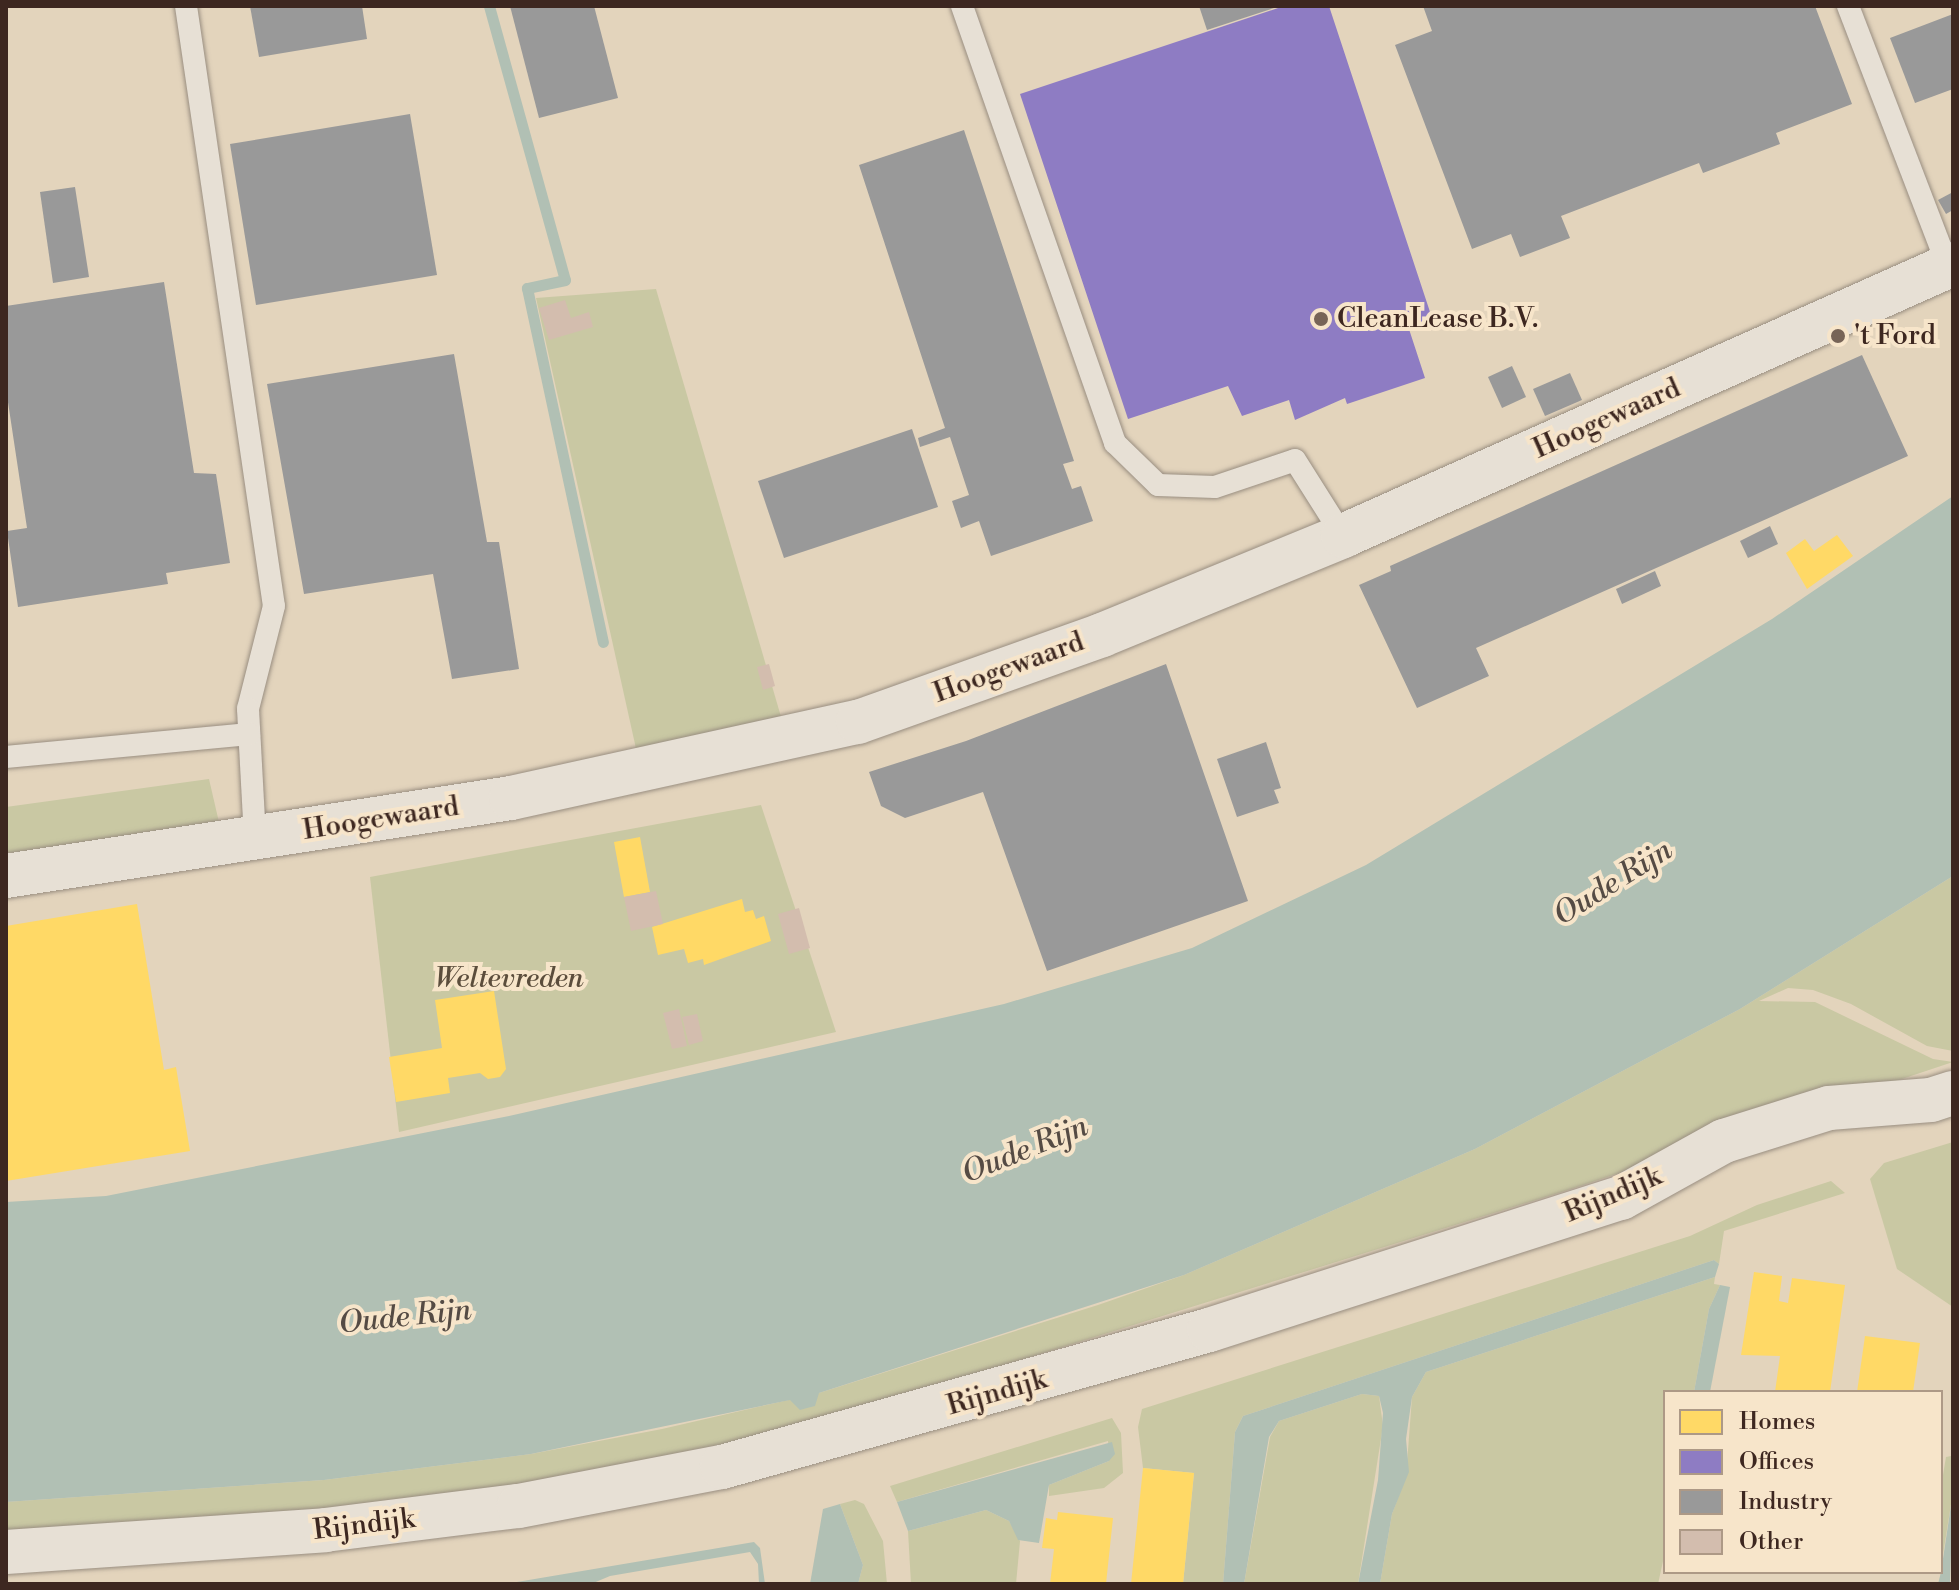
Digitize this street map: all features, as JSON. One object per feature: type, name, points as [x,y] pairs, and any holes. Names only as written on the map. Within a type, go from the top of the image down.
[{"type":"street","name":"Hoogewaard","points":[[6,876],[255,840],[511,798],[858,722],[1102,635],[1343,536],[1950,265]]},
{"type":"street","name":"Rijndijk","points":[[6,1552],[325,1530],[519,1506],[722,1467],[1209,1330],[1621,1198],[1724,1141],[1829,1108],[1931,1100],[1953,1093]]},
{"type":"lane","points":[[186,6],[274,606],[248,709],[255,840]]},
{"type":"lane","points":[[962,6],[1115,443],[1158,485],[1215,487],[1295,460],[1343,536]]},
{"type":"lane","points":[[1848,6],[1950,265]]},
{"type":"lane","points":[[6,757],[249,734]]},
{"type":"green space","points":[[656,289],[784,727],[637,753],[536,298]]},
{"type":"green space","points":[[209,779],[221,831],[6,853],[6,807]]},
{"type":"green space","name":"Weltevreden","points":[[761,805],[836,1032],[399,1132],[370,877]]},
{"type":"green space","points":[[1953,876],[1953,1051],[1927,1046],[1851,1004],[1813,990],[1788,988],[1759,1001],[1815,1002],[1933,1059],[1953,1062],[1568,1190],[863,1409],[687,1455],[366,1510],[6,1534],[6,1502],[324,1480],[531,1454],[662,1429],[819,1393],[1098,1305],[1184,1275],[1475,1149],[1740,1009]]},
{"type":"green space","points":[[1953,1142],[1953,1307],[1897,1269],[1870,1179],[1884,1163]]},
{"type":"green space","points":[[1831,1181],[1845,1193],[1724,1231],[1719,1264],[1714,1260],[1243,1416],[1235,1432],[1223,1584],[1183,1584],[1194,1473],[1143,1468],[1138,1427],[1142,1409],[1690,1236],[1757,1205]]},
{"type":"green space","points":[[1715,1277],[1714,1284],[1720,1285],[1709,1309],[1694,1390],[1663,1390],[1663,1561],[1658,1584],[1380,1584],[1392,1514],[1406,1477],[1412,1397],[1426,1372]]},
{"type":"green space","points":[[1362,1394],[1379,1396],[1383,1426],[1358,1584],[1244,1584],[1270,1437],[1279,1421]]},
{"type":"green space","points":[[1112,1418],[1121,1433],[1123,1473],[1104,1488],[1049,1496],[1049,1485],[1109,1461],[1108,1441],[897,1502],[890,1486]]},
{"type":"green space","points":[[1951,1456],[1953,1492],[1943,1554],[1943,1475],[1946,1457]]},
{"type":"green space","points":[[855,1500],[864,1504],[883,1541],[887,1584],[858,1584],[863,1565],[840,1504]]},
{"type":"green space","points":[[986,1510],[1009,1521],[1020,1541],[1016,1584],[911,1584],[908,1531]]},
{"type":"water","name":"Oude Rijn","points":[[1953,496],[1953,876],[1740,1009],[1475,1149],[1184,1275],[819,1393],[815,1406],[800,1410],[790,1400],[531,1454],[324,1480],[6,1502],[6,1202],[106,1196],[509,1116],[1004,1004],[1192,948],[1366,865],[1772,619]]},
{"type":"water","points":[[1714,1260],[1719,1264],[1715,1277],[1426,1372],[1412,1397],[1406,1439],[1409,1472],[1392,1514],[1380,1584],[1358,1584],[1378,1480],[1383,1413],[1379,1396],[1362,1394],[1279,1421],[1269,1437],[1244,1584],[1223,1584],[1235,1432],[1243,1416]]},
{"type":"water","points":[[1720,1285],[1730,1287],[1710,1390],[1694,1390],[1709,1309]]},
{"type":"water","points":[[1112,1442],[1115,1454],[1109,1461],[1049,1485],[1039,1543],[1018,1540],[1009,1521],[986,1510],[908,1531],[897,1502]]},
{"type":"water","points":[[1953,1492],[1950,1584],[1938,1584],[1943,1574]]},
{"type":"water","points":[[840,1504],[863,1565],[858,1584],[810,1584],[823,1509]]},
{"type":"water","points":[[754,1542],[760,1548],[765,1584],[759,1584],[758,1564],[750,1552],[610,1576],[591,1584],[505,1584]]},
{"type":"building: Homes","points":[[1837,535],[1853,556],[1807,589],[1786,553],[1805,539],[1814,551]]},
{"type":"building: Homes","points":[[640,837],[650,892],[624,897],[614,842]]},
{"type":"building: Homes","points":[[742,899],[745,912],[753,910],[756,919],[764,916],[771,941],[704,965],[703,959],[688,963],[684,949],[658,955],[652,927]]},
{"type":"building: Homes","points":[[137,904],[164,1070],[176,1067],[190,1151],[6,1181],[6,926]]},
{"type":"building: Homes","points":[[494,991],[506,1069],[500,1077],[488,1079],[480,1073],[448,1078],[450,1093],[396,1102],[389,1057],[442,1048],[435,1000]]},
{"type":"building: Homes","points":[[1754,1272],[1782,1276],[1779,1301],[1788,1303],[1792,1278],[1845,1285],[1830,1390],[1775,1390],[1780,1356],[1741,1355]]},
{"type":"building: Homes","points":[[1865,1336],[1920,1343],[1913,1390],[1857,1390]]},
{"type":"building: Homes","points":[[1143,1468],[1194,1473],[1183,1584],[1131,1584]]},
{"type":"building: Homes","points":[[1058,1512],[1113,1518],[1106,1584],[1050,1584],[1054,1549],[1042,1548],[1046,1518],[1057,1520]]},
{"type":"building: Offices","points":[[1284,6],[1329,6],[1432,318],[1408,326],[1425,378],[1347,404],[1345,398],[1295,420],[1289,400],[1242,416],[1228,386],[1128,419],[1020,94]]},
{"type":"building: Industry","points":[[250,6],[362,6],[367,39],[259,57]]},
{"type":"building: Industry","points":[[510,6],[594,6],[618,98],[539,118]]},
{"type":"building: Industry","points":[[1199,6],[1277,6],[1277,7],[1207,30]]},
{"type":"building: Industry","points":[[1423,6],[1815,6],[1852,104],[1776,133],[1780,144],[1703,173],[1699,163],[1561,216],[1570,238],[1520,257],[1511,234],[1472,249],[1395,45],[1432,31]]},
{"type":"building: Industry","points":[[1953,14],[1953,89],[1915,103],[1890,38]]},
{"type":"building: Industry","points":[[410,114],[437,275],[256,305],[230,144]]},
{"type":"building: Industry","points":[[964,130],[1074,461],[1063,464],[1072,489],[1081,486],[1093,521],[991,556],[979,521],[961,528],[952,501],[969,495],[950,437],[920,447],[918,438],[945,428],[859,165]]},
{"type":"building: Industry","points":[[75,187],[89,277],[53,283],[40,192]]},
{"type":"building: Industry","points":[[1953,192],[1953,210],[1946,214],[1938,200]]},
{"type":"building: Industry","points":[[164,282],[194,473],[216,474],[230,563],[166,573],[168,584],[18,607],[7,531],[27,528],[6,389],[6,306]]},
{"type":"building: Industry","points":[[454,354],[487,542],[499,542],[519,669],[452,679],[433,574],[304,594],[267,384]]},
{"type":"building: Industry","points":[[1862,355],[1908,456],[1476,648],[1489,676],[1417,708],[1359,585],[1391,571],[1390,566]]},
{"type":"building: Industry","points":[[1512,366],[1526,397],[1502,408],[1488,377]]},
{"type":"building: Industry","points":[[1570,373],[1582,400],[1545,416],[1533,389]]},
{"type":"building: Industry","points":[[912,429],[938,507],[784,558],[758,481]]},
{"type":"building: Industry","points":[[1770,526],[1778,544],[1748,558],[1740,541]]},
{"type":"building: Industry","points":[[1655,571],[1661,586],[1622,604],[1616,589]]},
{"type":"building: Industry","points":[[1166,664],[1248,901],[1047,971],[983,792],[905,818],[881,806],[869,772],[966,741]]},
{"type":"building: Industry","points":[[1266,742],[1281,788],[1274,790],[1279,803],[1237,817],[1217,759]]},
{"type":"building: Other","points":[[565,300],[571,318],[589,312],[593,327],[549,340],[539,308]]},
{"type":"building: Other","points":[[769,664],[775,686],[763,690],[757,667]]},
{"type":"building: Other","points":[[656,891],[663,924],[631,931],[624,897]]},
{"type":"building: Other","points":[[799,908],[810,948],[789,954],[778,914]]},
{"type":"building: Other","points":[[679,1009],[687,1046],[672,1049],[663,1013]]},
{"type":"building: Other","points":[[697,1014],[703,1041],[689,1045],[682,1017]]},
{"type":"waterway","points":[[489,6],[565,280],[527,288],[603,642]]},
{"type":"place","name":"CleanLease B.V.","points":[[1321,319]]},
{"type":"place","name":"'t Ford","points":[[1838,336]]}]
